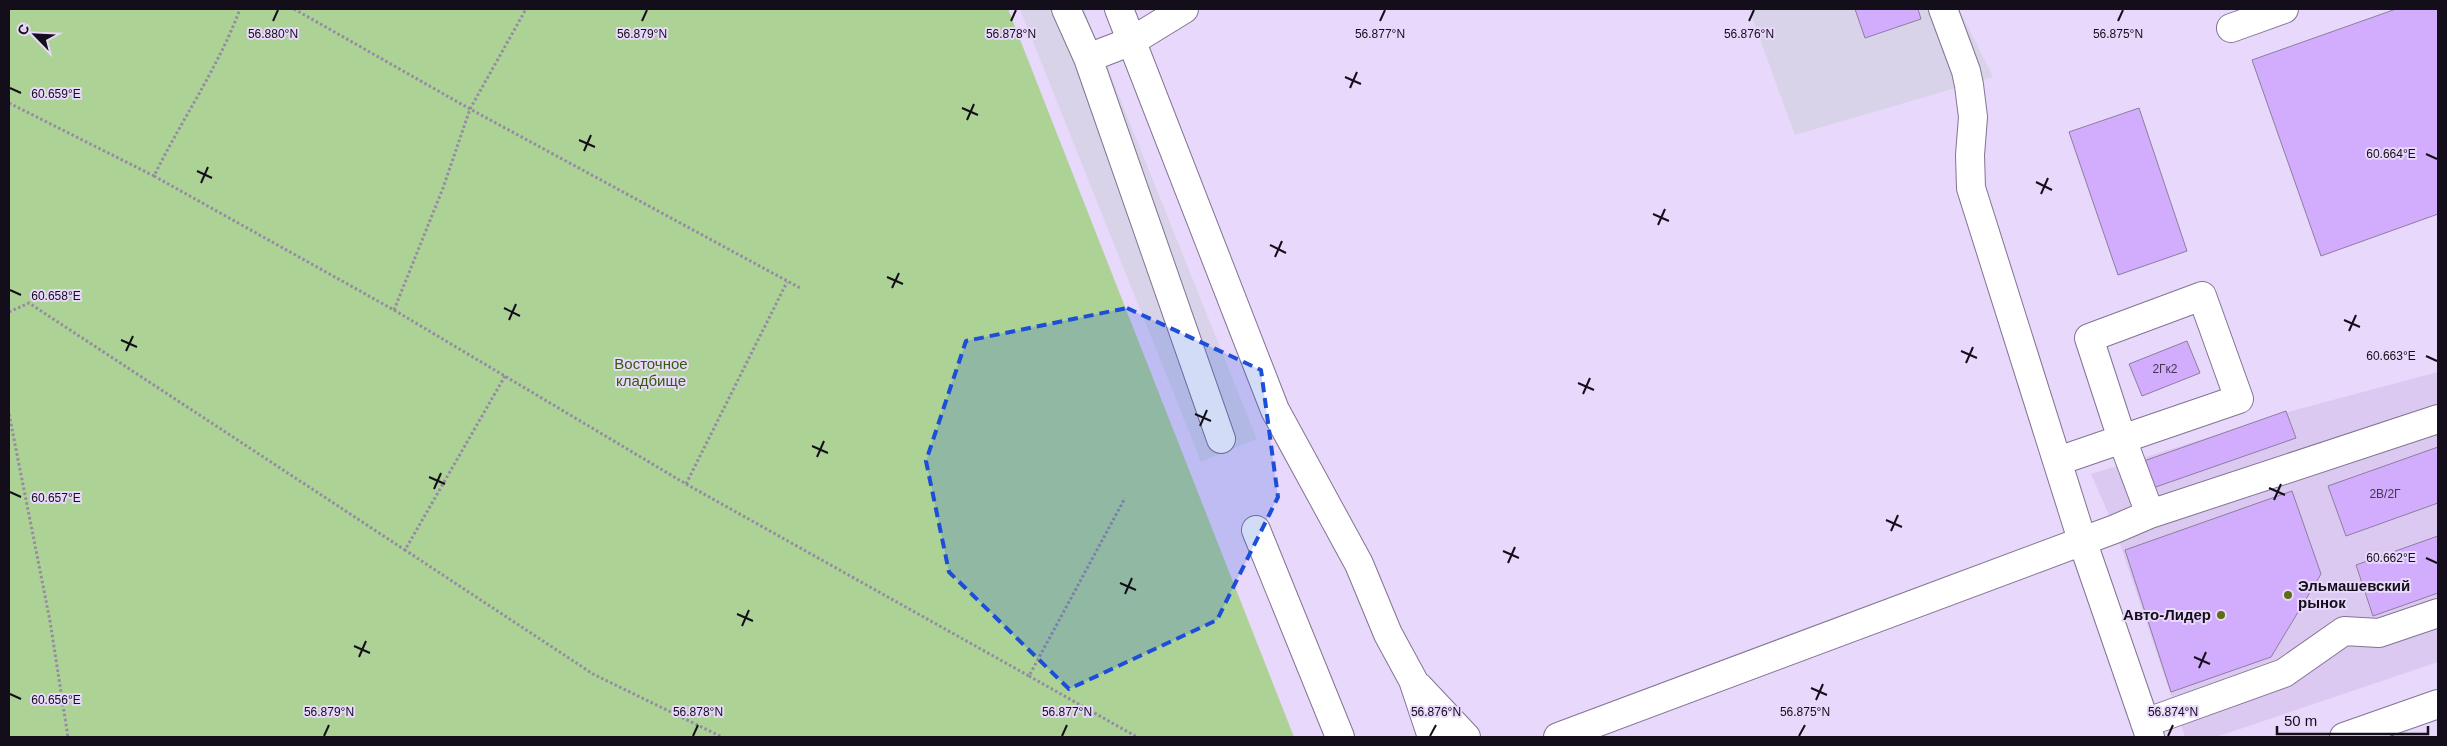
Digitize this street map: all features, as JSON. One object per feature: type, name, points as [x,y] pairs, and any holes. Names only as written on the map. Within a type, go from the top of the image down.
[{"type":"street","points":[[1066,9],[1088,58],[1221,439]]},
{"type":"street","points":[[1119,9],[1275,410],[1358,564],[1388,634],[1413,680],[1432,737]]},
{"type":"street","points":[[1088,58],[1132,41],[1184,9]]},
{"type":"street","points":[[1943,9],[1969,84],[1973,117],[1970,188],[2082,540],[2148,730],[2284,673],[2344,631],[2379,633],[2438,613]]},
{"type":"street","points":[[2231,28],[2284,9]]},
{"type":"street","points":[[2058,461],[2122,439],[2239,399],[2202,296],[2089,338],[2122,439],[2150,514]]},
{"type":"street","points":[[1558,737],[2150,514],[2438,420]]},
{"type":"street","points":[[1256,530],[1340,737]]},
{"type":"street","points":[[1413,680],[1466,737]]},
{"type":"street","points":[[2344,737],[2438,704]]},
{"type":"path","points":[[154,176],[174,136],[227,43],[240,9]]},
{"type":"path","points":[[294,9],[470,109],[802,289]]},
{"type":"path","points":[[394,310],[444,188],[470,109],[526,9]]},
{"type":"path","points":[[9,103],[154,176],[394,310],[686,484],[1137,737]]},
{"type":"path","points":[[686,484],[787,282]]},
{"type":"path","points":[[9,312],[29,302],[593,674],[722,737]]},
{"type":"path","points":[[405,550],[505,376]]},
{"type":"path","points":[[9,414],[50,622],[68,737]]},
{"type":"path","points":[[1029,676],[1126,498]]},
{"type":"highlighted area","points":[[1127,308],[1261,370],[1278,497],[1217,620],[1069,689],[949,572],[926,461],[966,341]]},
{"type":"shaded area","points":[[1020,9],[1084,9],[1257,439],[1201,462]]},
{"type":"shaded area","points":[[1749,9],[1959,9],[1993,77],[1795,135]]},
{"type":"shaded area","name":"Эльмашевский рынок","points":[[2438,372],[2438,662],[2216,737],[2185,737],[2115,529],[2091,474],[2299,409]]},
{"type":"green space","name":"Восточное кладбище","points":[[9,9],[1008,9],[1294,737],[9,737]]},
{"type":"building","points":[[1855,9],[1918,9],[1921,19],[1865,38]]},
{"type":"building","points":[[2396,9],[2438,9],[2438,214],[2321,256],[2252,60]]},
{"type":"building","points":[[2139,108],[2187,251],[2118,275],[2069,132]]},
{"type":"building","points":[[2187,341],[2200,373],[2142,396],[2129,364]]},
{"type":"building","points":[[2286,411],[2296,438],[2150,489],[2141,462]]},
{"type":"building","points":[[2438,447],[2438,503],[2346,536],[2328,486]]},
{"type":"building","name":"Авто-Лидер","points":[[2292,491],[2321,574],[2271,657],[2171,692],[2125,550]]},
{"type":"building","points":[[2438,536],[2438,593],[2373,616],[2356,565]]},
{"type":"place","name":"Эльмашевский рынок","points":[[2288,595]]},
{"type":"place","name":"Авто-Лидер","points":[[2221,615]]}]
